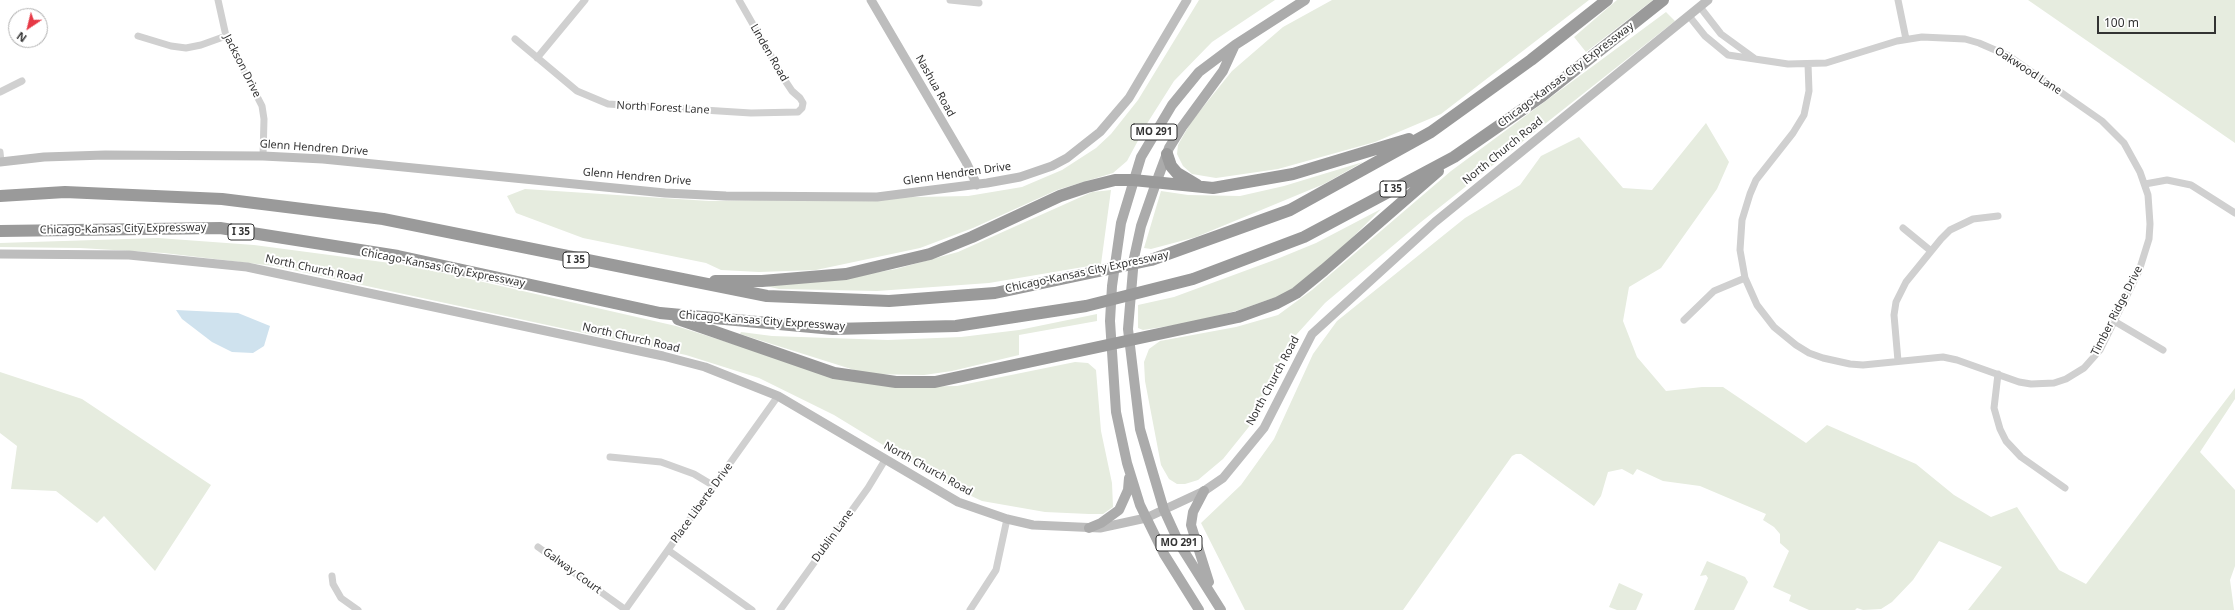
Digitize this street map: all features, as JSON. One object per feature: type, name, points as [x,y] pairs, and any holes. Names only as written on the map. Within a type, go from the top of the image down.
[{"type":"highway","name":"Chicago-Kansas City Expressway","points":[[0,196],[64,192],[222,199],[383,220],[767,296],[889,301],[994,293],[1151,260],[1290,210],[1431,132],[1531,60],[1608,0]]},
{"type":"highway","name":"Chicago-Kansas City Expressway","points":[[0,231],[220,228],[398,256],[660,313],[833,329],[956,326],[1086,306],[1193,279],[1304,237],[1454,157],[1542,96],[1663,0]]},
{"type":"highway","points":[[682,280],[762,282],[846,274],[890,265],[930,254],[958,243],[1060,196],[1115,180],[1133,180],[1212,188],[1293,174],[1431,132]]},
{"type":"highway","points":[[1167,154],[1171,166],[1177,173],[1202,187]]},
{"type":"highway","points":[[660,313],[834,373],[896,382],[935,382],[1128,334],[1238,317],[1277,303],[1296,293],[1454,157]]},
{"type":"main road","name":"Nashua Road","points":[[871,0],[966,162],[976,185]]},
{"type":"main road","name":"Glenn Hendren Drive","points":[[1,162],[44,157],[105,155],[263,156],[323,159],[665,193],[726,196],[877,197],[976,185],[1020,177],[1052,166],[1067,158],[1100,132],[1129,98],[1186,0]]},
{"type":"main road","name":"MO 291","points":[[1199,610],[1164,554],[1146,518],[1129,470],[1116,412],[1110,339],[1116,250],[1120,223],[1133,180],[1148,144],[1172,105],[1199,72],[1235,45],[1305,0]]},
{"type":"main road","name":"North Church Road","points":[[0,254],[129,256],[247,267],[663,356],[704,367],[778,396],[958,502],[1007,519],[1033,525],[1100,528],[1146,518],[1204,491],[1222,478],[1264,428],[1312,334],[1435,222],[1708,0]]},
{"type":"main road","name":"MO 291","points":[[1221,610],[1180,545],[1164,510],[1140,429],[1128,334],[1132,278],[1137,246],[1156,183],[1167,154],[1182,127],[1223,71],[1235,45]]},
{"type":"main road","points":[[1089,528],[1112,517],[1119,510],[1128,490],[1129,470]]},
{"type":"main road","points":[[1204,491],[1193,512],[1191,525],[1214,598]]},
{"type":"street","name":"Jackson Drive","points":[[218,0],[226,36],[262,106],[264,120],[263,156]]},
{"type":"street","points":[[538,58],[585,0]]},
{"type":"street","name":"Linden Road","points":[[739,0],[786,82],[803,103]]},
{"type":"street","points":[[950,0],[979,4]]},
{"type":"street","points":[[1898,0],[1906,39]]},
{"type":"street","name":"Oakwood Lane","points":[[1700,7],[1721,34],[1754,58]]},
{"type":"street","name":"Oakwood Lane","points":[[1689,16],[1705,36],[1723,52],[1742,58],[1754,58],[1788,64],[1808,64],[1844,59],[1906,39],[1934,36],[1964,39],[1990,47],[2009,56],[2102,121],[2115,133],[2133,156],[2145,184]]},
{"type":"street","points":[[138,36],[171,46],[186,48],[201,45],[226,36]]},
{"type":"street","name":"North Forest Lane","points":[[515,39],[577,91],[608,104],[792,114],[798,112],[802,108],[803,103]]},
{"type":"street","name":"Timber Ridge Drive","points":[[1808,64],[1809,92],[1804,115],[1793,133],[1756,180],[1746,206],[1740,235],[1740,250],[1745,278],[1757,305],[1766,318],[1784,336],[1809,353],[1830,360],[1863,365],[1943,358],[1966,363],[2031,384],[2054,383],[2066,379],[2084,368],[2093,359],[2139,271],[2149,239],[2150,210],[2145,184]]},
{"type":"street","points":[[0,92],[22,81]]},
{"type":"street","points":[[0,152],[1,162]]},
{"type":"street","points":[[2145,184],[2167,180],[2191,185],[2235,213]]},
{"type":"street","points":[[1898,361],[1893,326],[1896,302],[1906,282],[1941,239],[1961,224],[1973,219],[1998,216]]},
{"type":"street","points":[[1903,228],[1931,251]]},
{"type":"street","points":[[1684,320],[1714,291],[1745,278]]},
{"type":"street","points":[[2114,321],[2163,350]]},
{"type":"street","points":[[1998,374],[1994,408],[2000,429],[2006,440],[2021,457],[2065,488]]},
{"type":"street","name":"Place Liberte Drive","points":[[625,610],[778,396]]},
{"type":"street","points":[[610,457],[661,462],[694,474],[714,486]]},
{"type":"street","name":"Dublin Lane","points":[[780,610],[868,488],[885,460]]},
{"type":"street","points":[[970,610],[996,570],[1007,519]]},
{"type":"street","name":"Galway Court","points":[[538,547],[625,610]]},
{"type":"street","points":[[668,550],[752,610]]},
{"type":"street","points":[[332,576],[333,584],[341,598],[358,610]]},
{"type":"shaded area","points":[[1199,0],[1275,0],[1212,42],[1174,81],[1148,122],[1127,161],[1113,173],[1057,190],[973,228],[920,248],[816,270],[759,272],[721,270],[706,263],[583,238],[516,213],[507,196],[525,189],[709,201],[968,196],[1022,187],[1062,170],[1096,148],[1111,134],[1138,100]]},
{"type":"shaded area","points":[[1332,0],[1589,0],[1441,114],[1375,142],[1278,169],[1216,178],[1192,174],[1183,166],[1177,154],[1178,145],[1191,122],[1232,71],[1283,27]]},
{"type":"shaded area","points":[[1617,0],[1653,0],[1586,52],[1574,37]]},
{"type":"shaded area","points":[[2028,0],[2235,0],[2235,143]]},
{"type":"shaded area","points":[[1666,12],[1675,21],[1421,222],[1325,303],[1287,345],[1252,423],[1223,459],[1198,480],[1185,484],[1177,484],[1169,479],[1161,465],[1145,381],[1144,362],[1149,349],[1160,341],[1236,327],[1278,315],[1312,290],[1451,171]]},
{"type":"shaded area","points":[[1706,123],[1729,162],[1717,189],[1661,268],[1629,287],[1623,321],[1637,357],[1666,391],[1702,387],[1723,387],[1806,443],[1827,425],[1916,464],[1954,495],[1991,517],[2017,507],[2059,570],[2086,584],[2235,388],[2235,399],[2200,452],[2235,490],[2235,566],[2230,580],[2234,610],[1968,610],[2002,567],[1939,541],[1913,580],[1892,602],[1881,609],[1863,610],[1857,608],[1855,610],[1809,610],[1789,601],[1791,595],[1773,587],[1789,551],[1780,543],[1780,534],[1774,527],[1763,520],[1766,514],[1700,486],[1663,481],[1637,469],[1633,475],[1622,469],[1608,472],[1601,496],[1594,506],[1521,454],[1516,454],[1512,456],[1403,610],[1245,610],[1201,523],[1241,485],[1274,439],[1313,354],[1337,321],[1465,218],[1520,185],[1541,156],[1579,137],[1623,188],[1652,190]]},
{"type":"shaded area","points":[[1363,162],[1324,184],[1196,237],[1151,249],[1144,248],[1161,191],[1188,195],[1240,196],[1284,186]]},
{"type":"shaded area","points":[[1111,190],[1101,264],[989,283],[877,291],[779,289],[766,286],[840,279],[896,269],[958,252],[1092,192]]},
{"type":"shaded area","points":[[1381,209],[1338,252],[1304,281],[1282,295],[1239,310],[1195,322],[1143,330],[1138,328],[1138,305],[1174,297],[1277,259],[1316,243]]},
{"type":"shaded area","points":[[158,238],[254,245],[413,266],[676,326],[768,355],[901,387],[957,386],[1075,362],[1088,363],[1096,370],[1101,431],[1112,483],[1113,507],[1103,514],[1045,512],[982,501],[952,487],[834,415],[759,378],[686,355],[274,266],[164,253],[80,248],[0,247],[0,243]]},
{"type":"shaded area","points":[[1097,314],[1097,321],[1019,335],[1019,355],[952,371],[924,375],[867,374],[740,334],[741,332],[772,336],[888,340],[961,337],[1019,330]]},
{"type":"shaded area","points":[[0,372],[82,399],[211,485],[155,571],[104,516],[97,523],[56,491],[11,489],[17,446],[0,433]]},
{"type":"shaded area","points":[[1707,561],[1745,577],[1748,582],[1734,610],[1694,610],[1708,578],[1706,575],[1700,576]]},
{"type":"shaded area","points":[[1619,583],[1643,594],[1636,610],[1617,610],[1609,607]]},
{"type":"water","points":[[176,310],[238,313],[270,326],[264,346],[253,353],[232,352],[212,342],[182,319]]}]
